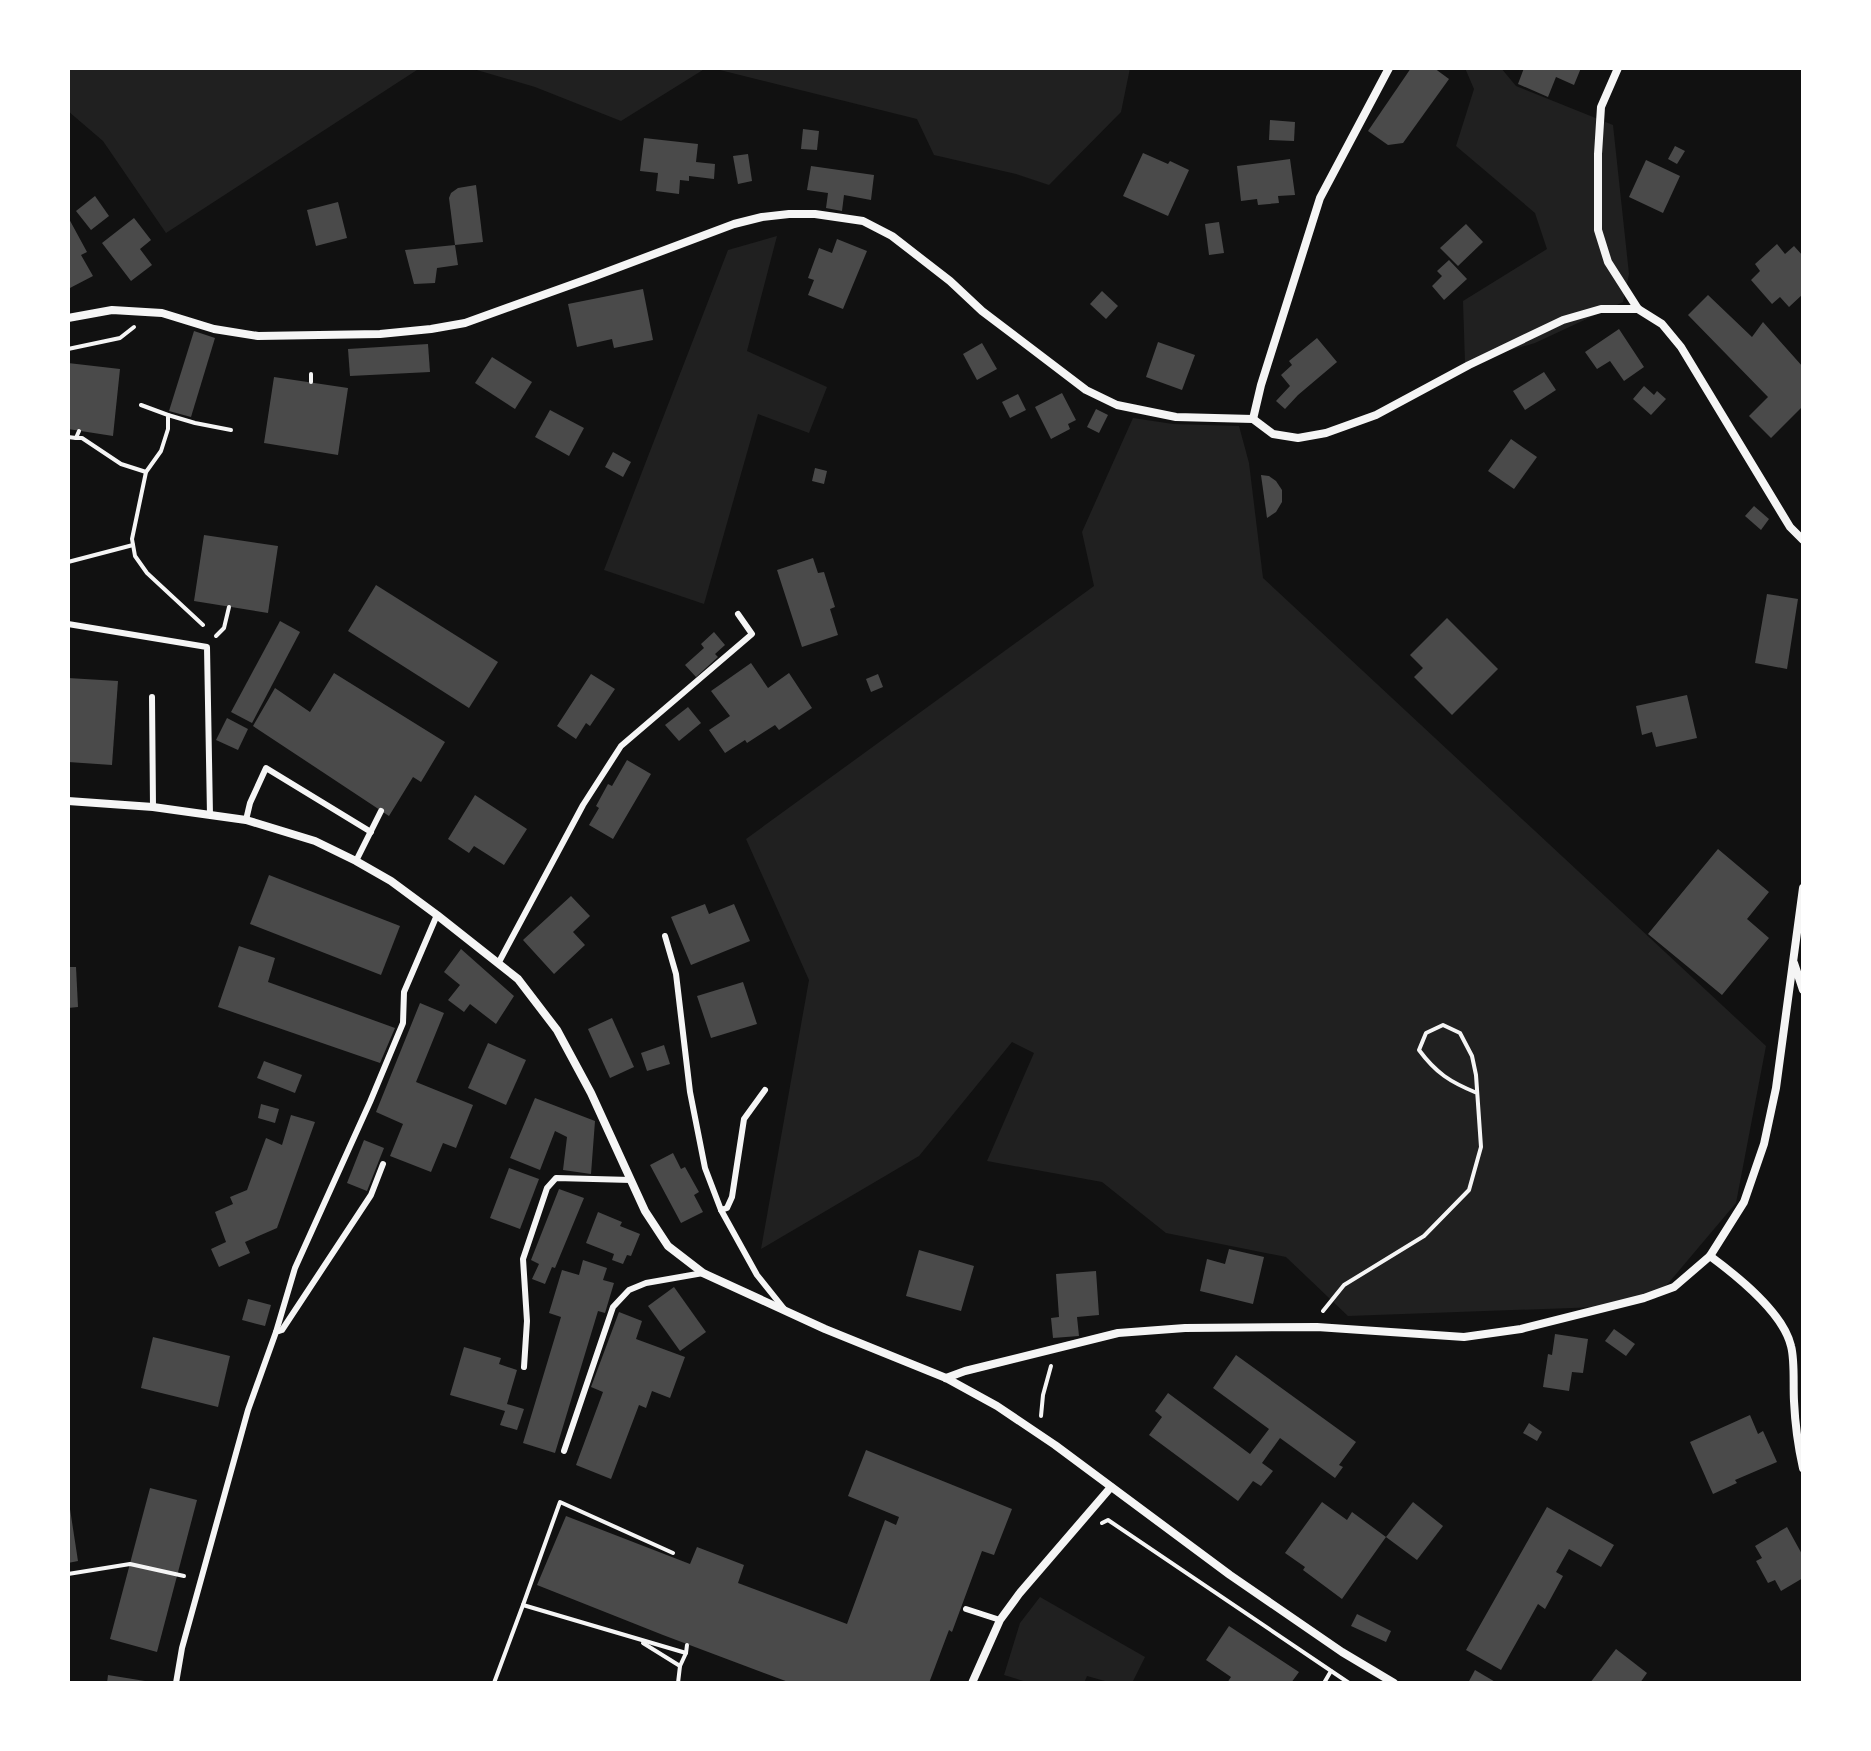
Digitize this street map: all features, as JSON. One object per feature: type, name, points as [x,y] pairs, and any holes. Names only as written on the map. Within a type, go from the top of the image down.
[{"type":"street","points":[[1253,419],[1320,198],[1389,68]]},
{"type":"street","points":[[1618,68],[1601,107],[1598,154],[1598,230],[1608,262],[1638,309],[1662,324],[1681,347],[1790,527],[1803,540]]},
{"type":"street","points":[[68,318],[112,310],[162,313],[214,329],[258,336],[380,334],[431,329],[465,323],[734,224],[762,217],[815,214],[863,221],[892,236],[950,281],[982,311],[1086,390],[1117,405],[1176,417],[1253,419],[1273,434],[1298,438],[1326,433],[1376,415],[1469,365],[1563,320],[1601,309],[1638,309]]},
{"type":"street","points":[[68,801],[153,807],[246,820],[315,841],[391,881],[518,979],[557,1030],[591,1093],[645,1211],[668,1246],[703,1273],[787,1312],[946,1378],[997,1406],[1230,1575],[1342,1652],[1394,1683]]},
{"type":"street","points":[[946,1378],[1118,1333],[1185,1328],[1317,1327],[1464,1337],[1521,1329],[1644,1298],[1674,1287],[1710,1256],[1744,1202],[1764,1144],[1776,1088],[1803,888]]},
{"type":"street","points":[[1792,959],[1803,990]]},
{"type":"street","points":[[1710,1256],[1764,1303],[1781,1323],[1792,1346],[1794,1405],[1803,1468]]},
{"type":"street","points":[[972,1683],[1000,1620],[1111,1487]]},
{"type":"lane","points":[[499,962],[583,805],[621,746],[752,634],[738,614]]},
{"type":"lane","points":[[68,624],[207,647],[210,815]]},
{"type":"lane","points":[[152,697],[153,807]]},
{"type":"lane","points":[[246,820],[266,768],[371,832]]},
{"type":"lane","points":[[356,861],[381,811]]},
{"type":"lane","points":[[176,1683],[186,1633],[244,1425],[295,1268],[403,1023],[404,992],[437,915]]},
{"type":"lane","points":[[665,936],[676,974],[690,1092],[705,1168],[721,1210],[757,1275],[787,1312]]},
{"type":"lane","points":[[721,1210],[727,1208],[732,1197],[744,1119],[765,1090]]},
{"type":"lane","points":[[276,1332],[282,1330],[371,1195],[383,1164]]},
{"type":"lane","points":[[524,1367],[527,1321],[523,1259],[547,1188],[556,1178],[631,1180]]},
{"type":"lane","points":[[564,1451],[613,1307],[629,1290],[646,1283],[703,1273]]},
{"type":"lane","points":[[966,1609],[1000,1620]]},
{"type":"path","points":[[68,349],[120,338],[133,327],[142,325]]},
{"type":"path","points":[[311,374],[311,382]]},
{"type":"path","points":[[141,405],[195,423],[231,430]]},
{"type":"path","points":[[168,415],[168,429],[161,451],[146,472],[132,539],[135,556],[147,573],[203,625]]},
{"type":"path","points":[[76,438],[79,431]]},
{"type":"path","points":[[68,437],[82,438],[121,464],[146,472]]},
{"type":"path","points":[[68,562],[133,545]]},
{"type":"path","points":[[207,647],[224,628],[229,607]]},
{"type":"path","points":[[1323,1311],[1344,1285],[1424,1236],[1469,1190],[1481,1147],[1477,1093],[1472,1056],[1460,1033],[1443,1025],[1426,1033],[1419,1050],[1433,1069],[1477,1093]]},
{"type":"path","points":[[1039,1434],[1043,1395],[1057,1349]]},
{"type":"path","points":[[494,1683],[560,1502],[673,1553]]},
{"type":"path","points":[[1095,1526],[1108,1520],[1349,1683]]},
{"type":"path","points":[[68,1574],[130,1564],[184,1576]]},
{"type":"path","points":[[523,1605],[686,1653]]},
{"type":"path","points":[[637,1640],[680,1666]]},
{"type":"path","points":[[678,1683],[687,1645]]},
{"type":"shaded area","points":[[68,68],[420,68],[166,233],[103,141],[68,111]]},
{"type":"shaded area","points":[[470,68],[706,68],[621,121],[535,87]]},
{"type":"shaded area","points":[[712,68],[1130,68],[1121,112],[1049,185],[934,155],[917,119]]},
{"type":"shaded area","points":[[1465,68],[1501,68],[1516,86],[1613,125],[1629,274],[1623,302],[1535,343],[1465,363],[1463,301],[1547,249],[1535,213],[1456,146],[1474,89]]},
{"type":"shaded area","points":[[777,236],[747,351],[827,387],[809,433],[758,414],[704,604],[604,570],[728,250]]},
{"type":"shaded area","points":[[1133,418],[1173,424],[1239,426],[1249,463],[1263,578],[1766,1046],[1736,1203],[1655,1299],[1626,1306],[1348,1316],[1286,1257],[1166,1233],[1102,1182],[987,1161],[1034,1053],[1012,1042],[919,1156],[761,1249],[809,980],[746,839],[1094,586],[1082,532]]},
{"type":"shaded area","points":[[1040,1597],[1145,1657],[1132,1683],[1112,1683],[1087,1676],[1084,1683],[1030,1683],[1004,1675],[1020,1623]]},
{"type":"building","points":[[1411,68],[1434,68],[1449,79],[1403,143],[1388,145],[1368,131]]},
{"type":"building","points":[[1524,68],[1581,68],[1574,85],[1556,77],[1548,97],[1518,84]]},
{"type":"building","points":[[1270,120],[1295,122],[1294,141],[1269,140]]},
{"type":"building","points":[[803,129],[819,131],[817,150],[801,149]]},
{"type":"building","points":[[644,138],[698,144],[696,162],[715,164],[714,179],[689,176],[689,181],[680,180],[679,194],[656,191],[658,173],[640,171]]},
{"type":"building","points":[[1675,146],[1685,151],[1677,164],[1668,159]]},
{"type":"building","points":[[1143,153],[1189,170],[1168,216],[1123,196]]},
{"type":"building","points":[[748,154],[752,181],[738,184],[733,156]]},
{"type":"building","points":[[1290,159],[1295,195],[1278,196],[1279,203],[1258,205],[1257,199],[1241,201],[1237,166]]},
{"type":"building","points":[[1646,160],[1680,176],[1663,213],[1629,197]]},
{"type":"building","points":[[811,166],[874,175],[871,200],[844,195],[842,211],[826,208],[828,193],[807,190]]},
{"type":"building","points":[[476,185],[483,242],[455,245],[449,198],[458,188]]},
{"type":"building","points":[[95,196],[109,216],[91,230],[76,211]]},
{"type":"building","points":[[338,202],[347,238],[316,246],[307,210]]},
{"type":"building","points":[[68,217],[87,252],[81,255],[93,276],[68,289]]},
{"type":"building","points":[[134,218],[151,240],[140,249],[152,265],[131,281],[102,243]]},
{"type":"building","points":[[1219,222],[1224,253],[1209,255],[1205,224]]},
{"type":"building","points":[[1466,224],[1483,242],[1458,266],[1440,248]]},
{"type":"building","points":[[837,239],[867,251],[843,309],[808,295],[814,280],[808,278],[819,248],[832,253]]},
{"type":"building","points":[[1777,244],[1785,254],[1794,246],[1803,256],[1803,294],[1789,307],[1780,297],[1772,304],[1751,280],[1760,271],[1755,264]]},
{"type":"building","points":[[455,245],[458,265],[437,268],[435,283],[414,284],[405,250]]},
{"type":"building","points":[[1449,260],[1467,279],[1444,300],[1432,286],[1442,276],[1437,271]]},
{"type":"building","points":[[643,289],[653,340],[614,348],[612,339],[577,347],[568,304]]},
{"type":"building","points":[[1102,291],[1118,306],[1106,319],[1090,304]]},
{"type":"building","points":[[1708,295],[1752,337],[1763,322],[1803,367],[1803,406],[1771,438],[1749,416],[1768,397],[1688,315]]},
{"type":"building","points":[[1619,329],[1644,367],[1624,381],[1610,361],[1597,369],[1585,352]]},
{"type":"building","points":[[194,331],[215,338],[191,417],[169,411]]},
{"type":"building","points":[[1317,338],[1337,362],[1285,409],[1276,401],[1290,386],[1281,375],[1292,365],[1289,361]]},
{"type":"building","points":[[1158,342],[1195,355],[1182,390],[1146,377]]},
{"type":"building","points":[[982,343],[997,369],[977,380],[963,354]]},
{"type":"building","points":[[428,344],[430,372],[350,376],[348,349]]},
{"type":"building","points":[[492,357],[532,382],[515,409],[475,383]]},
{"type":"building","points":[[68,363],[120,369],[113,436],[68,429]]},
{"type":"building","points":[[1544,372],[1556,390],[1525,410],[1513,391]]},
{"type":"building","points":[[274,377],[348,388],[338,455],[264,443]]},
{"type":"building","points":[[1644,386],[1654,395],[1657,391],[1666,399],[1651,415],[1633,399]]},
{"type":"building","points":[[1062,393],[1076,420],[1068,424],[1070,429],[1051,439],[1035,407]]},
{"type":"building","points":[[1018,394],[1026,410],[1010,418],[1002,402]]},
{"type":"building","points":[[1096,409],[1108,415],[1099,433],[1087,427]]},
{"type":"building","points":[[550,410],[584,428],[569,456],[535,437]]},
{"type":"building","points":[[1511,439],[1537,457],[1514,489],[1488,471]]},
{"type":"building","points":[[613,452],[631,462],[623,477],[605,467]]},
{"type":"building","points":[[815,468],[827,471],[824,484],[812,481]]},
{"type":"building","points":[[1261,475],[1276,481],[1282,490],[1282,502],[1276,512],[1267,518]]},
{"type":"building","points":[[1754,506],[1769,519],[1761,530],[1745,516]]},
{"type":"building","points":[[204,535],[278,546],[268,613],[194,601]]},
{"type":"building","points":[[813,558],[818,573],[824,572],[835,607],[830,609],[838,635],[802,647],[777,570]]},
{"type":"building","points":[[376,585],[498,662],[469,708],[348,631]]},
{"type":"building","points":[[1767,594],[1798,599],[1787,669],[1755,663]]},
{"type":"building","points":[[1447,618],[1498,669],[1452,715],[1414,677],[1423,668],[1410,655]]},
{"type":"building","points":[[280,621],[300,632],[252,723],[231,712]]},
{"type":"building","points":[[714,632],[725,645],[715,654],[718,657],[696,677],[685,665],[704,648],[701,644]]},
{"type":"building","points":[[751,663],[768,688],[789,673],[812,708],[779,730],[775,725],[725,753],[709,730],[730,716],[711,691]]},
{"type":"building","points":[[334,673],[445,742],[421,782],[413,777],[389,816],[253,726],[275,688],[310,712]]},
{"type":"building","points":[[591,674],[615,689],[590,726],[586,723],[576,739],[557,726]]},
{"type":"building","points":[[878,674],[883,687],[871,692],[866,679]]},
{"type":"building","points":[[68,678],[118,681],[112,765],[68,762]]},
{"type":"building","points":[[1687,695],[1697,738],[1656,747],[1652,732],[1642,735],[1636,706]]},
{"type":"building","points":[[688,707],[701,723],[679,741],[665,725]]},
{"type":"building","points":[[227,718],[248,729],[238,750],[216,740]]},
{"type":"building","points":[[627,760],[651,774],[613,839],[589,825],[608,784],[612,786]]},
{"type":"building","points":[[475,795],[527,829],[504,865],[474,846],[469,853],[448,839]]},
{"type":"building","points":[[1718,849],[1769,892],[1747,919],[1769,938],[1722,995],[1648,934]]},
{"type":"building","points":[[269,875],[400,926],[381,975],[250,924]]},
{"type":"building","points":[[571,896],[590,916],[573,932],[585,945],[554,974],[523,940]]},
{"type":"building","points":[[705,904],[709,914],[734,904],[750,941],[691,965],[671,917]]},
{"type":"building","points":[[239,946],[275,958],[268,982],[395,1028],[380,1063],[218,1007]]},
{"type":"building","points":[[461,949],[514,996],[496,1024],[470,1004],[464,1012],[448,1000],[460,985],[444,972]]},
{"type":"building","points":[[68,967],[76,967],[78,1007],[68,1008]]},
{"type":"building","points":[[743,982],[757,1024],[711,1038],[697,996]]},
{"type":"building","points":[[420,1003],[444,1013],[416,1082],[473,1105],[456,1148],[443,1143],[431,1172],[390,1156],[403,1124],[376,1112]]},
{"type":"building","points":[[612,1018],[634,1067],[610,1078],[588,1029]]},
{"type":"building","points":[[488,1043],[526,1060],[506,1105],[468,1088]]},
{"type":"building","points":[[664,1045],[670,1064],[647,1071],[641,1053]]},
{"type":"building","points":[[264,1061],[302,1075],[295,1093],[257,1078]]},
{"type":"building","points":[[535,1098],[595,1121],[591,1174],[563,1170],[567,1137],[555,1131],[540,1170],[510,1158]]},
{"type":"building","points":[[261,1104],[279,1109],[275,1123],[258,1118]]},
{"type":"building","points":[[291,1115],[315,1122],[277,1228],[245,1242],[250,1253],[219,1267],[211,1249],[226,1242],[215,1212],[233,1204],[230,1197],[247,1190],[266,1138],[282,1145]]},
{"type":"building","points":[[364,1140],[384,1148],[367,1191],[347,1183]]},
{"type":"building","points":[[673,1153],[699,1192],[694,1195],[703,1212],[681,1223],[650,1165]]},
{"type":"building","points":[[509,1168],[539,1179],[520,1229],[490,1218]]},
{"type":"building","points":[[559,1189],[584,1198],[555,1268],[552,1267],[545,1284],[532,1279],[539,1264],[531,1260]]},
{"type":"building","points":[[598,1212],[640,1234],[631,1256],[627,1255],[623,1264],[612,1260],[614,1254],[586,1243]]},
{"type":"building","points":[[1229,1249],[1264,1257],[1253,1304],[1200,1291],[1207,1259],[1225,1264]]},
{"type":"building","points":[[919,1250],[974,1266],[961,1311],[906,1296]]},
{"type":"building","points":[[583,1260],[607,1268],[603,1280],[614,1283],[605,1313],[598,1311],[555,1453],[523,1443],[561,1317],[549,1313],[562,1270],[579,1275]]},
{"type":"building","points":[[1096,1271],[1099,1315],[1077,1317],[1079,1336],[1053,1338],[1051,1318],[1059,1317],[1056,1274]]},
{"type":"building","points":[[674,1287],[706,1332],[680,1351],[648,1306]]},
{"type":"building","points":[[248,1299],[271,1305],[265,1326],[242,1320]]},
{"type":"building","points":[[619,1312],[642,1321],[636,1339],[685,1357],[670,1398],[652,1391],[646,1408],[639,1405],[611,1479],[576,1465],[603,1392],[591,1387]]},
{"type":"building","points":[[1614,1329],[1635,1344],[1626,1356],[1605,1341]]},
{"type":"building","points":[[1555,1334],[1588,1339],[1583,1373],[1572,1372],[1569,1391],[1543,1387],[1548,1354],[1552,1355]]},
{"type":"building","points":[[153,1337],[230,1356],[218,1407],[141,1388]]},
{"type":"building","points":[[464,1347],[501,1358],[499,1364],[517,1370],[507,1404],[524,1409],[517,1430],[500,1425],[505,1411],[450,1395]]},
{"type":"building","points":[[1236,1355],[1356,1442],[1339,1465],[1343,1467],[1335,1478],[1280,1438],[1262,1463],[1273,1471],[1261,1486],[1253,1481],[1238,1501],[1149,1435],[1162,1417],[1155,1411],[1168,1393],[1250,1454],[1269,1429],[1213,1388]]},
{"type":"building","points":[[1750,1415],[1758,1434],[1763,1431],[1777,1462],[1735,1480],[1737,1483],[1713,1494],[1690,1442]]},
{"type":"building","points":[[1529,1423],[1542,1432],[1537,1441],[1523,1433]]},
{"type":"building","points":[[866,1450],[1012,1509],[994,1555],[982,1551],[929,1683],[791,1683],[537,1585],[566,1516],[690,1564],[697,1547],[744,1565],[738,1583],[847,1624],[885,1520],[896,1525],[899,1517],[848,1496]]},
{"type":"building","points":[[150,1488],[197,1500],[157,1652],[110,1639]]},
{"type":"building","points":[[1322,1502],[1347,1520],[1352,1512],[1386,1537],[1342,1599],[1285,1553]]},
{"type":"building","points":[[1413,1502],[1443,1526],[1417,1560],[1386,1537]]},
{"type":"building","points":[[1547,1507],[1614,1545],[1601,1567],[1569,1549],[1556,1572],[1563,1576],[1545,1609],[1538,1604],[1501,1670],[1466,1650]]},
{"type":"building","points":[[68,1509],[78,1561],[68,1563]]},
{"type":"building","points":[[1787,1527],[1803,1556],[1803,1578],[1781,1591],[1775,1580],[1768,1583],[1756,1561],[1762,1558],[1755,1546]]},
{"type":"building","points":[[1357,1614],[1391,1631],[1386,1642],[1351,1626]]},
{"type":"building","points":[[1229,1626],[1299,1672],[1291,1683],[1227,1683],[1231,1677],[1206,1660]]},
{"type":"building","points":[[1616,1649],[1647,1673],[1640,1683],[1590,1683]]},
{"type":"building","points":[[1475,1670],[1497,1683],[1468,1683]]},
{"type":"building","points":[[108,1675],[145,1681],[145,1683],[107,1683]]}]
